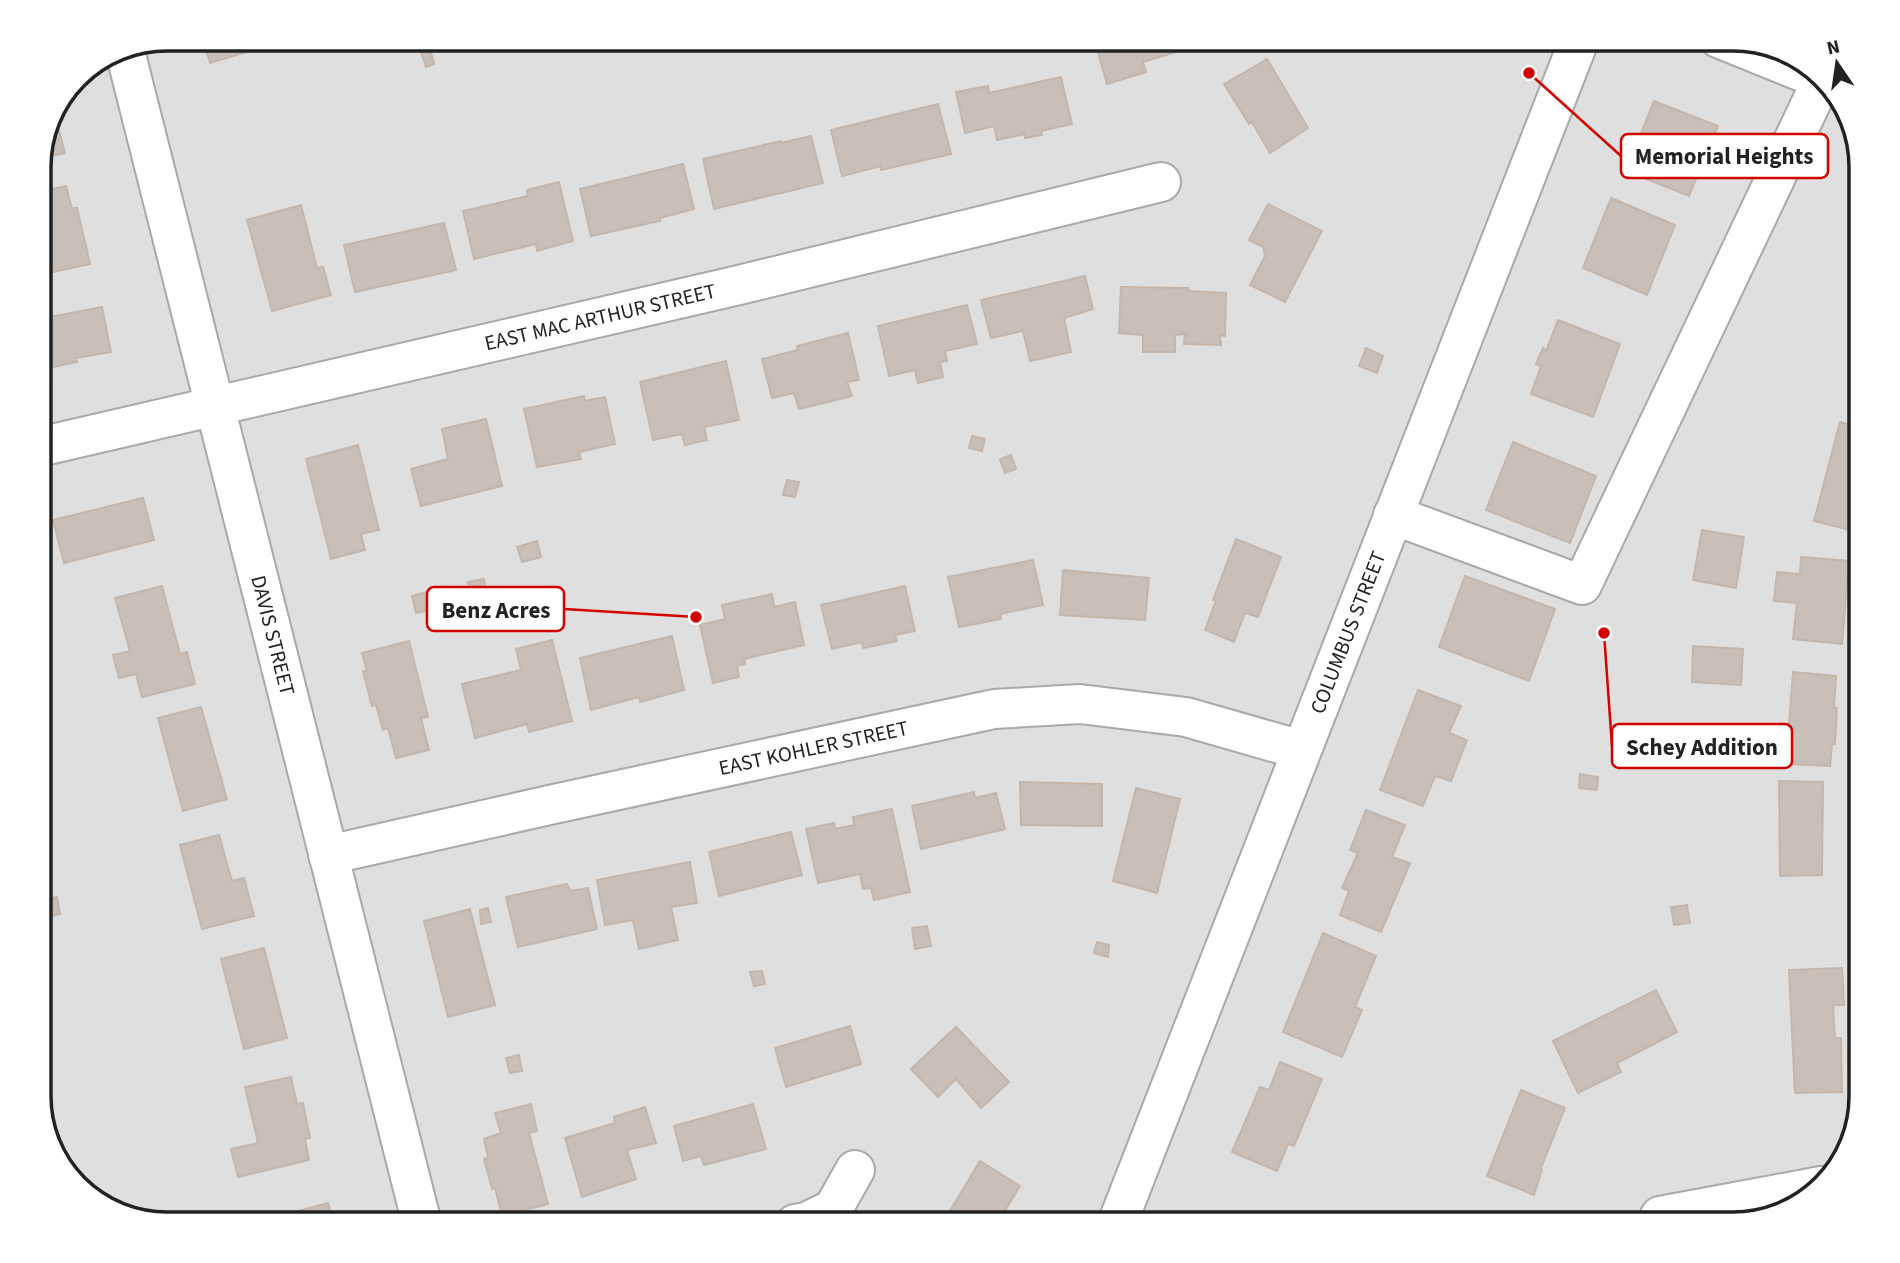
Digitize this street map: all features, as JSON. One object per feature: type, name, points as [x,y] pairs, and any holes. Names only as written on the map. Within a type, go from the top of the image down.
[{"type":"street","name":"COLUMBUS STREET","points":[[1122,1212],[1575,51]]},
{"type":"street","points":[[1755,53],[1799,71]]},
{"type":"street","name":"DAVIS STREET","points":[[127,58],[419,1212]]},
{"type":"street","points":[[1393,515],[1582,585],[1813,98]]},
{"type":"street","name":"EAST MAC ARTHUR STREET","points":[[51,444],[739,285],[1161,182]]},
{"type":"street","name":"EAST KOHLER STREET","points":[[328,855],[994,709],[1080,704],[1186,717],[1301,750]]},
{"type":"street","points":[[827,1212],[833,1209],[855,1170]]},
{"type":"street","points":[[1681,1212],[1803,1188]]},
{"type":"shaded area","points":[[167,51],[1733,51],[1770,57],[1798,70],[1802,73],[1802,98],[1827,98],[1830,102],[1843,130],[1849,167],[1849,1096],[1843,1133],[1830,1161],[1815,1178],[1791,1197],[1763,1208],[1733,1212],[167,1212],[130,1206],[102,1193],[80,1173],[66,1154],[57,1133],[51,1104],[51,159],[63,116],[75,96],[109,66],[130,57]]},
{"type":"building","points":[[206,51],[250,51],[210,63]]},
{"type":"building","points":[[431,51],[434,64],[426,67],[421,52]]},
{"type":"building","points":[[1098,51],[1179,51],[1143,62],[1146,72],[1107,84]]},
{"type":"building","points":[[1267,59],[1308,128],[1270,153],[1252,122],[1249,124],[1224,84]]},
{"type":"building","points":[[1061,77],[1072,124],[1041,131],[1042,135],[1025,138],[1025,134],[997,140],[994,126],[965,133],[956,92],[988,86],[989,93]]},
{"type":"building","points":[[1654,101],[1718,126],[1689,196],[1626,171]]},
{"type":"building","points":[[938,104],[951,154],[842,176],[831,130]]},
{"type":"building","points":[[58,128],[65,153],[52,156]]},
{"type":"building","points":[[811,136],[823,183],[714,209],[703,159]]},
{"type":"building","points":[[683,164],[694,209],[660,218],[660,221],[591,236],[580,189]]},
{"type":"building","points":[[559,182],[573,241],[537,251],[536,244],[474,259],[463,211],[528,196],[527,190]]},
{"type":"building","points":[[66,186],[72,209],[77,208],[90,264],[51,272],[51,189]]},
{"type":"building","points":[[1611,198],[1675,225],[1647,295],[1583,268]]},
{"type":"building","points":[[1268,204],[1322,231],[1285,302],[1250,285],[1265,256],[1263,247],[1249,240]]},
{"type":"building","points":[[301,205],[317,268],[323,267],[331,295],[272,311],[247,220]]},
{"type":"building","points":[[444,223],[456,270],[355,292],[344,245]]},
{"type":"building","points":[[1085,276],[1093,309],[1064,318],[1071,352],[1030,361],[1023,331],[991,338],[981,300]]},
{"type":"building","points":[[1121,287],[1188,288],[1189,291],[1226,293],[1225,336],[1220,335],[1221,345],[1184,344],[1185,334],[1175,335],[1175,352],[1143,352],[1143,335],[1119,333]]},
{"type":"building","points":[[967,305],[977,344],[945,351],[947,361],[940,362],[943,377],[918,383],[915,370],[889,376],[878,326]]},
{"type":"building","points":[[102,307],[111,352],[76,358],[77,362],[51,367],[51,317]]},
{"type":"building","points":[[1558,320],[1620,344],[1593,417],[1531,394],[1541,366],[1536,364],[1543,348],[1546,351]]},
{"type":"building","points":[[848,333],[859,380],[847,382],[852,396],[799,409],[794,393],[772,398],[762,359],[798,350],[797,346]]},
{"type":"building","points":[[1366,348],[1383,356],[1377,373],[1359,366]]},
{"type":"building","points":[[726,361],[739,420],[704,427],[707,440],[685,445],[682,434],[653,440],[640,382]]},
{"type":"building","points":[[584,396],[585,401],[605,397],[615,444],[579,452],[581,459],[537,467],[524,409]]},
{"type":"building","points":[[486,419],[502,486],[421,506],[411,469],[448,459],[442,429]]},
{"type":"building","points":[[1840,422],[1849,425],[1849,530],[1814,521]]},
{"type":"building","points":[[972,436],[985,439],[982,451],[969,448]]},
{"type":"building","points":[[1513,442],[1596,476],[1570,543],[1486,510]]},
{"type":"building","points":[[358,445],[379,530],[361,534],[365,550],[331,559],[306,459]]},
{"type":"building","points":[[1011,455],[1016,469],[1005,473],[1000,459]]},
{"type":"building","points":[[787,480],[799,482],[795,497],[783,495]]},
{"type":"building","points":[[143,498],[154,540],[64,563],[53,520]]},
{"type":"building","points":[[1702,530],[1744,537],[1736,588],[1693,580]]},
{"type":"building","points":[[1236,539],[1281,557],[1258,617],[1245,613],[1234,642],[1205,630],[1216,600],[1213,600]]},
{"type":"building","points":[[537,541],[541,557],[522,562],[517,547]]},
{"type":"building","points":[[1801,557],[1849,561],[1842,644],[1793,639],[1797,603],[1774,601],[1777,572],[1800,574]]},
{"type":"building","points":[[1033,560],[1043,605],[1000,614],[1001,619],[959,627],[948,577]]},
{"type":"building","points":[[1063,570],[1149,578],[1145,620],[1060,615]]},
{"type":"building","points":[[1465,576],[1555,609],[1529,681],[1439,647]]},
{"type":"building","points":[[484,579],[486,592],[471,594],[468,582]]},
{"type":"building","points":[[162,586],[180,654],[187,652],[195,684],[142,697],[136,674],[119,678],[113,655],[130,651],[115,598]]},
{"type":"building","points":[[905,586],[915,631],[895,635],[897,641],[863,648],[862,642],[832,649],[821,605]]},
{"type":"building","points":[[427,592],[431,610],[416,613],[412,596]]},
{"type":"building","points":[[772,594],[774,607],[795,602],[804,645],[744,659],[745,664],[737,666],[739,677],[713,683],[700,625],[725,619],[722,605]]},
{"type":"building","points":[[672,636],[684,690],[640,702],[639,697],[591,710],[580,658]]},
{"type":"building","points":[[552,640],[572,721],[529,732],[527,724],[475,738],[462,684],[521,670],[516,649]]},
{"type":"building","points":[[409,641],[428,717],[421,718],[429,750],[396,758],[388,728],[383,730],[376,705],[372,706],[363,671],[367,671],[362,653]]},
{"type":"building","points":[[1693,646],[1743,649],[1741,685],[1692,682]]},
{"type":"building","points":[[1793,672],[1836,676],[1835,744],[1832,744],[1830,766],[1786,764]]},
{"type":"building","points":[[1418,690],[1461,706],[1449,733],[1467,740],[1451,781],[1435,776],[1423,806],[1380,790]]},
{"type":"building","points":[[201,707],[227,799],[183,811],[158,718]]},
{"type":"building","points":[[1580,774],[1598,777],[1597,790],[1579,788]]},
{"type":"building","points":[[1779,781],[1823,782],[1822,875],[1780,876]]},
{"type":"building","points":[[1020,782],[1102,784],[1102,826],[1021,825]]},
{"type":"building","points":[[1136,788],[1180,799],[1157,893],[1113,881]]},
{"type":"building","points":[[974,792],[975,798],[996,793],[1005,829],[921,849],[912,806]]},
{"type":"building","points":[[892,809],[910,892],[874,900],[871,888],[863,889],[860,874],[818,883],[806,829],[834,823],[835,829],[854,825],[853,817]]},
{"type":"building","points":[[1366,810],[1405,825],[1392,857],[1410,863],[1381,932],[1340,915],[1349,891],[1342,888],[1358,853],[1350,850]]},
{"type":"building","points":[[791,832],[802,875],[719,896],[709,852]]},
{"type":"building","points":[[219,835],[232,881],[244,878],[254,916],[202,929],[180,845]]},
{"type":"building","points":[[690,862],[697,903],[671,907],[678,940],[639,949],[633,920],[605,925],[597,880]]},
{"type":"building","points":[[567,884],[570,891],[588,888],[597,929],[518,947],[506,897]]},
{"type":"building","points":[[57,897],[60,914],[51,916],[51,898]]},
{"type":"building","points":[[1687,905],[1690,923],[1674,925],[1671,907]]},
{"type":"building","points":[[488,908],[491,922],[481,924],[480,910]]},
{"type":"building","points":[[470,909],[495,1005],[448,1017],[424,921]]},
{"type":"building","points":[[927,926],[931,946],[915,949],[912,928]]},
{"type":"building","points":[[1323,933],[1376,956],[1355,1007],[1362,1010],[1342,1057],[1283,1032]]},
{"type":"building","points":[[1097,942],[1109,945],[1108,957],[1094,953]]},
{"type":"building","points":[[264,948],[287,1038],[244,1049],[221,959]]},
{"type":"building","points":[[1842,968],[1844,1005],[1833,1005],[1835,1038],[1841,1038],[1842,1092],[1795,1093],[1789,970]]},
{"type":"building","points":[[762,971],[765,984],[754,986],[750,972]]},
{"type":"building","points":[[1656,990],[1677,1032],[1617,1063],[1621,1072],[1578,1093],[1553,1041]]},
{"type":"building","points":[[850,1026],[861,1064],[786,1087],[775,1048]]},
{"type":"building","points":[[956,1027],[1009,1082],[981,1108],[956,1079],[938,1097],[911,1069]]},
{"type":"building","points":[[519,1055],[522,1071],[510,1073],[506,1058]]},
{"type":"building","points":[[1280,1062],[1322,1079],[1294,1146],[1288,1144],[1277,1171],[1232,1152],[1260,1087],[1269,1090]]},
{"type":"building","points":[[291,1077],[297,1104],[303,1103],[310,1138],[305,1139],[309,1160],[238,1177],[231,1149],[258,1143],[245,1087]]},
{"type":"building","points":[[1521,1090],[1565,1108],[1541,1168],[1534,1195],[1487,1176]]},
{"type":"building","points":[[531,1104],[537,1131],[529,1133],[548,1204],[517,1212],[501,1212],[484,1159],[488,1158],[484,1139],[501,1133],[495,1113]]},
{"type":"building","points":[[753,1104],[766,1149],[704,1165],[701,1156],[683,1161],[674,1126]]},
{"type":"building","points":[[645,1107],[656,1143],[627,1150],[636,1179],[582,1197],[565,1138],[615,1123],[614,1117]]},
{"type":"building","points":[[980,1161],[1020,1186],[1004,1212],[949,1212]]},
{"type":"building","points":[[328,1203],[331,1212],[295,1212]]},
{"type":"place","name":"Memorial Heights","points":[[1529,73]]},
{"type":"place","name":"Benz Acres","points":[[696,617]]},
{"type":"place","name":"Schey Addition","points":[[1604,633]]}]
